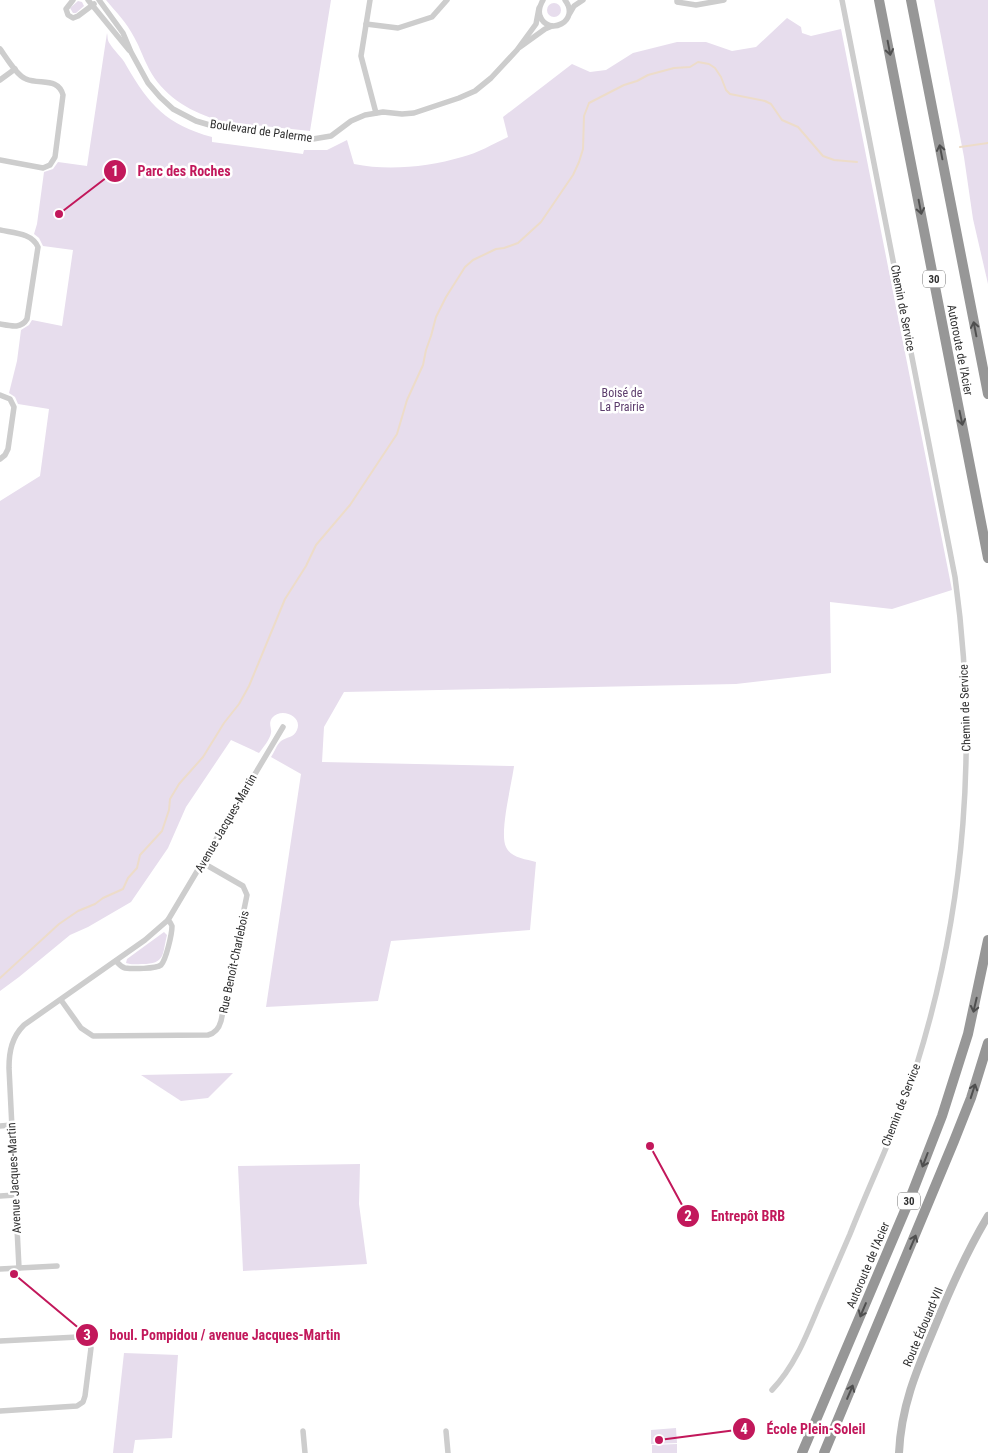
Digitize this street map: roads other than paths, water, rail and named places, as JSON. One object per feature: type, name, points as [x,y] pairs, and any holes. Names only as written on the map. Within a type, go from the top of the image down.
[{"type":"highway","name":"Autoroute de l'Acier","points":[[880,0],[988,558]]},
{"type":"highway","name":"Autoroute de l'Acier","points":[[911,0],[988,394]]},
{"type":"highway","name":"Autoroute de l'Acier","points":[[802,1453],[909,1201],[940,1122],[968,1034],[988,940]]},
{"type":"highway","name":"30","points":[[824,1453],[954,1142],[971,1098],[988,1043]]},
{"type":"main road","name":"Route Édouard-VII","points":[[899,1453],[903,1412],[914,1379],[961,1266],[988,1216]]},
{"type":"street","name":"Boulevard de Palerme","points":[[73,0],[66,8],[67,13],[71,17],[78,16],[90,3],[99,0],[121,29],[145,78],[160,97],[178,112],[204,124],[319,139],[334,134],[354,119],[376,112],[414,113],[466,95],[485,84],[517,50],[536,24],[539,8],[544,0]]},
{"type":"street","points":[[370,0],[361,60],[376,112]]},
{"type":"street","points":[[366,24],[398,28],[432,17],[447,0]]},
{"type":"street","points":[[565,0],[569,6],[569,15]]},
{"type":"street","name":"Boulevard de Palerme","points":[[517,50],[540,32],[562,24],[574,6],[583,0]]},
{"type":"street","points":[[670,0],[692,5],[724,0]]},
{"type":"street","name":"Chemin de Service","points":[[772,1390],[786,1374],[807,1333],[888,1141],[916,1066],[930,1017],[950,924],[960,859],[966,794],[966,708],[961,624],[955,577],[842,0]]},
{"type":"street","name":"Boulevard de Palerme","points":[[90,3],[131,52]]},
{"type":"street","points":[[539,8],[544,22],[554,26]]},
{"type":"street","points":[[0,49],[15,69],[26,79],[55,84],[62,90],[63,98],[55,157],[50,165],[43,168],[0,160]]},
{"type":"street","points":[[0,80],[15,69]]},
{"type":"street","points":[[0,230],[32,238],[37,244],[38,250],[27,319],[20,326],[0,324]]},
{"type":"street","points":[[0,395],[10,399],[14,407],[8,451],[0,459]]},
{"type":"street","name":"Avenue Jacques-Martin","points":[[19,1268],[9,1068],[12,1042],[17,1032],[24,1025],[152,935],[168,920],[283,727]]},
{"type":"street","name":"Rue Benoît-Charlebois","points":[[61,1000],[81,1028],[93,1036],[208,1035],[215,1033],[220,1026],[247,895],[242,886],[203,863]]},
{"type":"street","points":[[116,961],[120,966],[126,968],[154,968],[160,965],[165,959],[171,934],[172,926],[168,920]]},
{"type":"street","points":[[0,1126],[12,1126]]},
{"type":"street","points":[[0,1196],[15,1195]]},
{"type":"street","points":[[0,1269],[57,1266]]},
{"type":"street","points":[[0,1341],[78,1337],[85,1339],[91,1348],[85,1396],[77,1406],[0,1411]]},
{"type":"street","points":[[303,1431],[304,1453]]},
{"type":"street","points":[[446,1431],[448,1453]]},
{"type":"waterway","points":[[0,978],[59,924],[78,911],[123,889],[128,878],[137,868],[140,855],[162,831],[169,810],[170,799],[179,784],[203,757],[224,723],[239,704],[249,686],[285,599],[306,566],[316,545],[350,505],[397,434],[407,400],[423,365],[436,317],[446,297],[465,267],[473,260],[496,249],[518,243],[541,222],[573,175],[579,162],[583,149],[584,116],[589,103],[648,75],[674,68],[690,67],[698,62],[709,64],[715,68],[730,94],[771,104],[782,120],[798,127],[823,156],[834,160],[857,162]]},
{"type":"waterway","points":[[960,147],[988,143]]},
{"type":"place","name":"Parc des Roches","points":[[59,214]]},
{"type":"place","name":"Entrepôt BRB","points":[[650,1146]]},
{"type":"place","name":"boul. Pompidou / avenue Jacques-Martin","points":[[14,1274]]},
{"type":"place","name":"École Plein-Soleil","points":[[659,1440]]},
{"type":"park label","name":"Boisé de La Prairie","points":[[622,400]]}]
